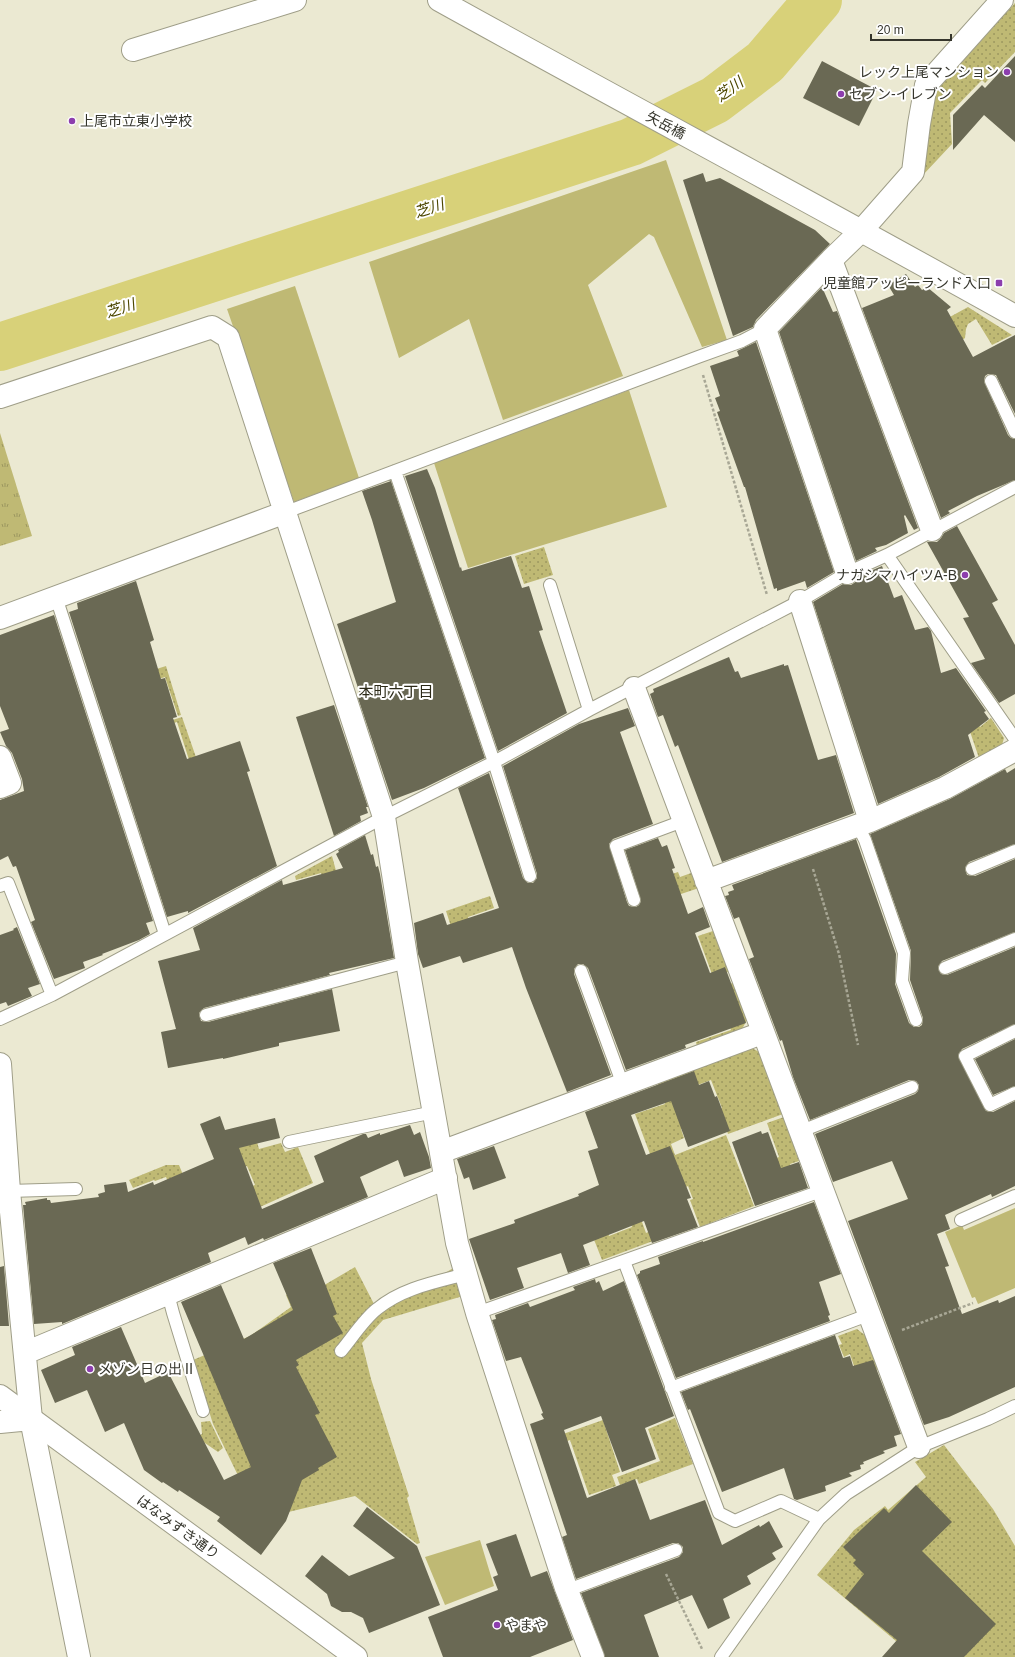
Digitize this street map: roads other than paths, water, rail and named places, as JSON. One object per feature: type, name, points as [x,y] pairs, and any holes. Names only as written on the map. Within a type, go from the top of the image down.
[{"type":"street","points":[[132,50],[295,0]]},
{"type":"street","name":"矢岳橋","points":[[439,0],[624,103],[862,230],[1015,316]]},
{"type":"street","points":[[847,574],[765,329],[862,230],[913,172],[926,85],[1002,0]]},
{"type":"street","points":[[831,260],[932,530]]},
{"type":"street","points":[[0,397],[212,327],[228,337],[384,817],[407,962],[457,1243],[477,1313],[568,1590],[593,1657]]},
{"type":"street","points":[[0,618],[286,512]]},
{"type":"street","points":[[800,600],[864,824]]},
{"type":"street","points":[[634,688],[918,1447]]},
{"type":"street","points":[[706,881],[864,824],[946,788],[1015,750]]},
{"type":"street","points":[[0,757],[10,783],[0,787]]},
{"type":"street","points":[[441,1152],[762,1033]]},
{"type":"street","points":[[0,1064],[9,1191],[26,1353],[31,1419],[79,1657]]},
{"type":"street","points":[[26,1353],[446,1178]]},
{"type":"street","name":"はなみずき通り","points":[[0,1396],[356,1657]]},
{"type":"street","points":[[0,1422],[31,1419]]},
{"type":"lane","points":[[286,512],[698,356],[742,341],[765,329]]},
{"type":"lane","points":[[991,381],[1015,432]]},
{"type":"lane","points":[[396,471],[494,762],[530,876]]},
{"type":"lane","points":[[0,1019],[52,995],[384,817],[494,762],[589,710],[634,688],[773,615],[847,574],[887,555],[1015,487]]},
{"type":"lane","points":[[887,555],[1015,739]]},
{"type":"lane","points":[[550,586],[589,710]]},
{"type":"lane","points":[[56,597],[165,934]]},
{"type":"lane","points":[[634,900],[616,846],[683,821]]},
{"type":"lane","points":[[864,824],[865,840],[904,953],[902,982],[916,1020]]},
{"type":"lane","points":[[972,869],[1015,851]]},
{"type":"lane","points":[[0,886],[8,883],[52,995]]},
{"type":"lane","points":[[945,968],[1015,939]]},
{"type":"lane","points":[[206,1015],[407,962]]},
{"type":"lane","points":[[581,971],[623,1085]]},
{"type":"lane","points":[[1015,1031],[965,1056],[990,1105],[1015,1093]]},
{"type":"lane","points":[[799,1132],[912,1087]]},
{"type":"lane","points":[[289,1142],[434,1112]]},
{"type":"lane","points":[[9,1191],[76,1189]]},
{"type":"lane","points":[[477,1313],[821,1191]]},
{"type":"lane","points":[[961,1220],[1015,1196]]},
{"type":"lane","points":[[624,1261],[719,1513],[735,1521],[781,1502],[819,1519]]},
{"type":"lane","points":[[341,1351],[376,1309],[396,1296],[466,1274]]},
{"type":"lane","points":[[168,1294],[203,1411]]},
{"type":"lane","points":[[672,1388],[868,1315]]},
{"type":"lane","points":[[721,1657],[819,1519],[846,1494],[918,1447],[988,1419],[1015,1406]]},
{"type":"lane","points":[[568,1590],[676,1550]]},
{"type":"waterway","name":"芝川","points":[[0,347],[631,142],[715,100],[765,62],[818,0]]},
{"type":"place","name":"レック上尾マンション","points":[[1007,72]]},
{"type":"place","name":"セブン-イレブン","points":[[841,94]]},
{"type":"place","name":"上尾市立東小学校","points":[[72,121]]},
{"type":"place","name":"児童館アッピーランド入口","points":[[999,283]]},
{"type":"place","name":"ナガシマハイツA-B","points":[[965,575]]},
{"type":"place","name":"メゾン日の出Ⅱ","points":[[90,1369]]},
{"type":"place","name":"やまや","points":[[497,1625]]},
{"type":"district","name":"本町六丁目","points":[[396,691]]}]
